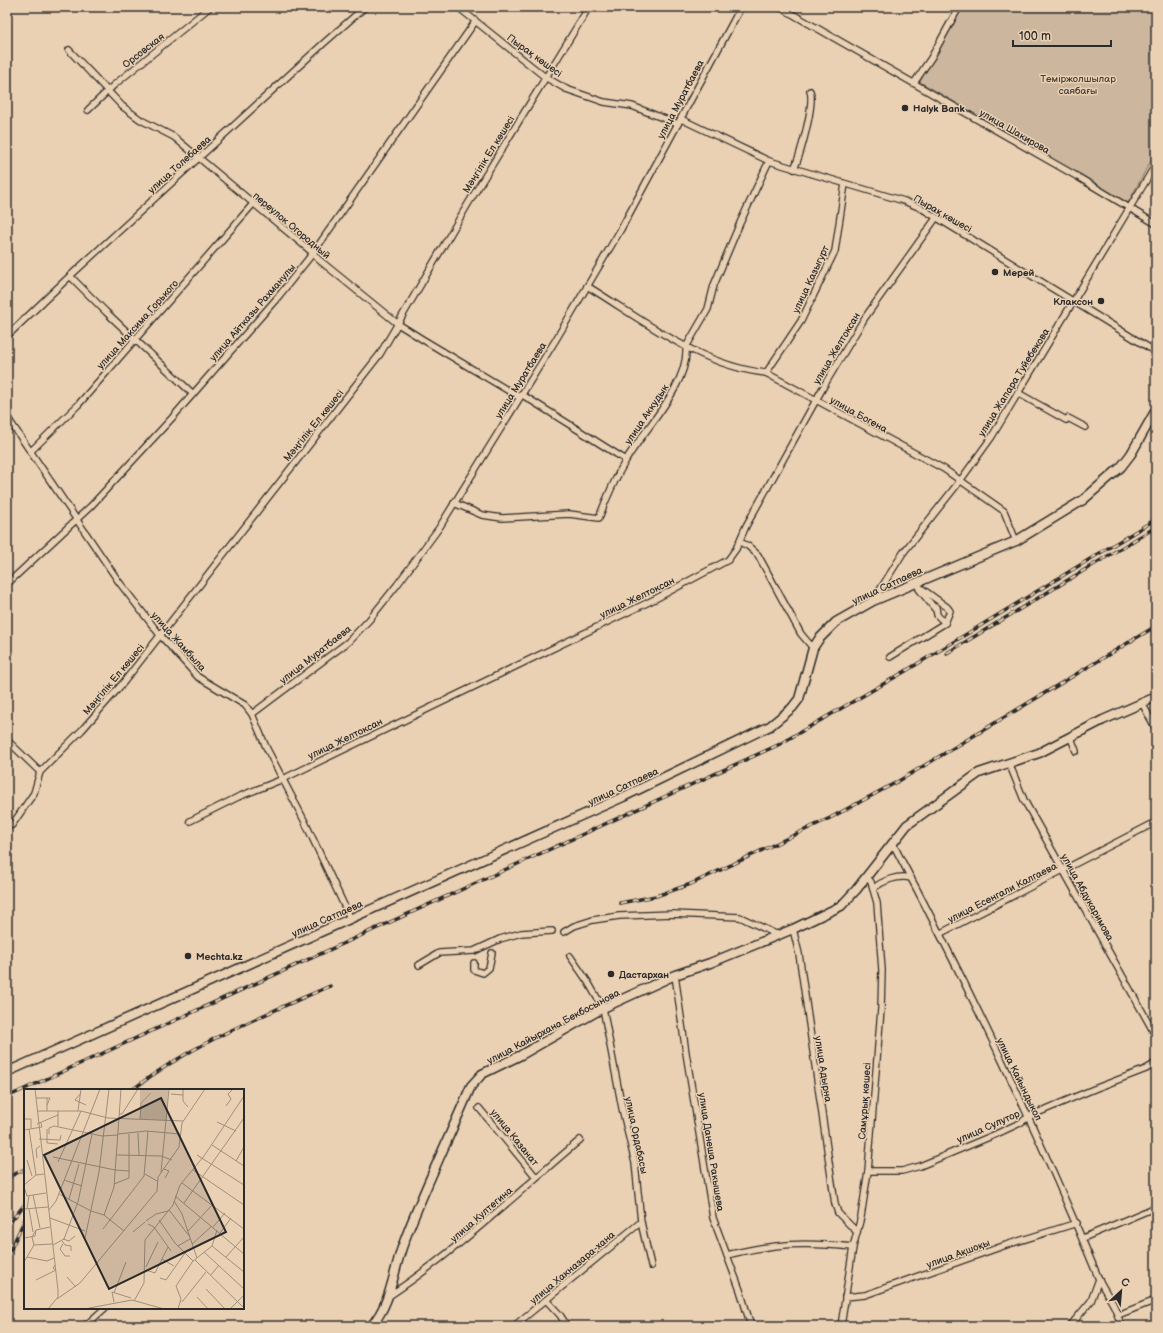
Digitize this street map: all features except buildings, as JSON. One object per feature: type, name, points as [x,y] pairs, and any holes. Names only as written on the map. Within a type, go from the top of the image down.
[{"type":"street","name":"Орсовская","points":[[88,110],[107,92],[210,7]]},
{"type":"street","name":"улица Толебаева","points":[[7,336],[70,276],[365,7]]},
{"type":"street","name":"Пырақ көшесі","points":[[458,7],[545,77],[566,89],[585,96],[632,106],[679,121],[769,161],[794,170],[904,201],[936,218],[1156,352]]},
{"type":"street","name":"Мәңгілік Ел көшесі","points":[[12,825],[34,793],[40,772],[82,730],[108,701],[380,354],[545,77],[589,7]]},
{"type":"street","name":"улица Муратбаева","points":[[252,714],[348,642],[369,620],[397,585],[454,503],[621,228],[741,7]]},
{"type":"street","name":"улица Шакирова","points":[[780,7],[1090,184],[1156,224]]},
{"type":"street","points":[[914,83],[931,58],[959,7]]},
{"type":"street","name":"улица Айтказы Рахманулы","points":[[7,584],[77,520],[193,394],[278,297],[313,253],[475,22]]},
{"type":"street","name":"переулок Огородный","points":[[69,50],[107,92],[122,106],[141,120],[174,137],[313,253],[318,259],[398,324],[520,395],[626,460]]},
{"type":"street","points":[[794,170],[808,120],[811,101],[810,91]]},
{"type":"street","name":"улица Аккудык","points":[[454,503],[482,515],[502,518],[569,514],[599,518],[626,460],[665,405],[678,382],[687,354],[686,347],[708,309],[709,300],[734,237],[769,161]]},
{"type":"street","name":"улица Жапара Туйебекова","points":[[873,601],[902,553],[960,481],[991,438],[1156,164]]},
{"type":"street","name":"улица Казыгурт","points":[[766,373],[801,321],[835,251],[841,200],[845,184]]},
{"type":"street","name":"улица Максима Горького","points":[[31,451],[78,405],[253,204]]},
{"type":"street","name":"улица Желтоксан","points":[[190,821],[238,797],[283,779],[655,599],[728,560],[740,542],[746,526],[864,319],[936,218]]},
{"type":"street","points":[[70,276],[193,394]]},
{"type":"street","name":"улица Богена","points":[[587,286],[686,347],[729,366],[766,373],[944,469],[1004,510],[1016,541]]},
{"type":"street","points":[[1018,392],[1067,419],[1085,427]]},
{"type":"street","name":"улица Сатпаева","points":[[7,1072],[623,797],[770,726],[792,708],[799,699],[813,648],[819,639],[836,622],[873,601],[914,582],[1016,541],[1083,500],[1121,467],[1132,454],[1156,410]]},
{"type":"street","name":"улица Жамбыла","points":[[7,417],[123,587],[160,635],[198,677],[245,705],[252,714],[266,747],[350,918]]},
{"type":"street","points":[[740,542],[748,546],[758,555],[802,634],[813,648]]},
{"type":"street","points":[[890,657],[945,623],[950,611],[914,582]]},
{"type":"street","points":[[914,582],[936,609],[941,620],[945,623]]},
{"type":"street","points":[[936,609],[939,601]]},
{"type":"street","name":"улица Кайырхана Бекбосынова","points":[[375,1325],[389,1296],[393,1276],[403,1244],[423,1194],[471,1086],[482,1074],[521,1056],[603,1008],[675,975],[710,963],[793,929],[841,906],[867,877],[907,824],[973,778],[998,765],[1009,763],[1038,753],[1071,738],[1102,720],[1156,697]]},
{"type":"street","points":[[1142,702],[1156,729]]},
{"type":"street","points":[[1071,738],[1076,751]]},
{"type":"street","points":[[7,740],[40,772]]},
{"type":"street","name":"улица Абдукаримова","points":[[1009,763],[1024,800],[1156,1036]]},
{"type":"street","name":"улица Есенгали Калгаева","points":[[941,933],[1156,822]]},
{"type":"street","name":"улица Кайындыкол","points":[[892,844],[941,933],[983,1024],[1030,1116],[1077,1223],[1099,1279],[1118,1315],[1121,1326]]},
{"type":"street","name":"Самұрық көшесі","points":[[841,1326],[853,1247],[868,1171],[881,1009],[882,970],[877,903],[873,889],[867,877]]},
{"type":"street","points":[[873,889],[891,879],[905,877],[911,878]]},
{"type":"street","points":[[564,932],[574,926],[593,920],[619,916],[673,914],[740,917],[778,935]]},
{"type":"street","name":"улица Адырна","points":[[793,929],[799,954],[835,1204],[838,1213],[857,1232]]},
{"type":"street","points":[[419,965],[439,953],[474,951],[500,939],[521,933],[552,931]]},
{"type":"street","points":[[474,963],[474,970],[483,973],[489,968],[492,953]]},
{"type":"street","name":"улица Ордабасы","points":[[570,956],[588,982],[603,1008],[623,1114],[635,1163],[641,1222],[651,1266]]},
{"type":"street","name":"улица Данеша Ракышева","points":[[675,975],[713,1218],[751,1326]]},
{"type":"street","name":"улица Сулутор","points":[[868,1171],[902,1171],[920,1166],[994,1135],[1020,1123],[1030,1116],[1094,1088],[1140,1072],[1156,1063]]},
{"type":"street","name":"улица Казанат","points":[[479,1108],[536,1177]]},
{"type":"street","name":"улица Култегина","points":[[389,1296],[419,1276],[477,1231],[536,1177],[580,1140]]},
{"type":"street","points":[[1083,1238],[1156,1208]]},
{"type":"street","name":"улица Хакназара-хана","points":[[514,1326],[641,1222]]},
{"type":"street","name":"улица Ақшоқы","points":[[845,1297],[872,1293],[1006,1245],[1077,1223]]},
{"type":"street","points":[[727,1255],[760,1247],[787,1244],[817,1244],[853,1247]]},
{"type":"street","points":[[1070,1326],[1091,1301],[1099,1279]]},
{"type":"street","points":[[546,1300],[560,1315],[566,1326]]},
{"type":"street","points":[[1118,1315],[1156,1300]]},
{"type":"street","points":[[85,1326],[104,1309]]},
{"type":"green space","name":"Теміржолшылар саябағы","points":[[956,7],[1156,7],[1156,151],[1128,203],[920,82]]},
{"type":"railway","points":[[25,1089],[778,745],[904,672],[1156,519]]},
{"type":"railway","points":[[947,653],[1156,527]]},
{"type":"railway","points":[[620,903],[656,896],[691,884],[830,818],[897,782],[1156,626]]},
{"type":"railway","points":[[133,1089],[178,1059],[203,1045],[253,1020],[330,986]]},
{"type":"railway","points":[[7,1097],[24,1089]]},
{"type":"railway","points":[[7,1178],[24,1170]]},
{"type":"railway","points":[[7,1226],[24,1205]]},
{"type":"railway","points":[[7,1257],[24,1221]]},
{"type":"place","name":"Halyk Bank","points":[[905,108]]},
{"type":"place","name":"Мерей","points":[[995,272]]},
{"type":"place","name":"Клаксон","points":[[1101,301]]},
{"type":"place","name":"Mechta.kz","points":[[188,956]]},
{"type":"place","name":"Дастархан","points":[[611,974]]}]
